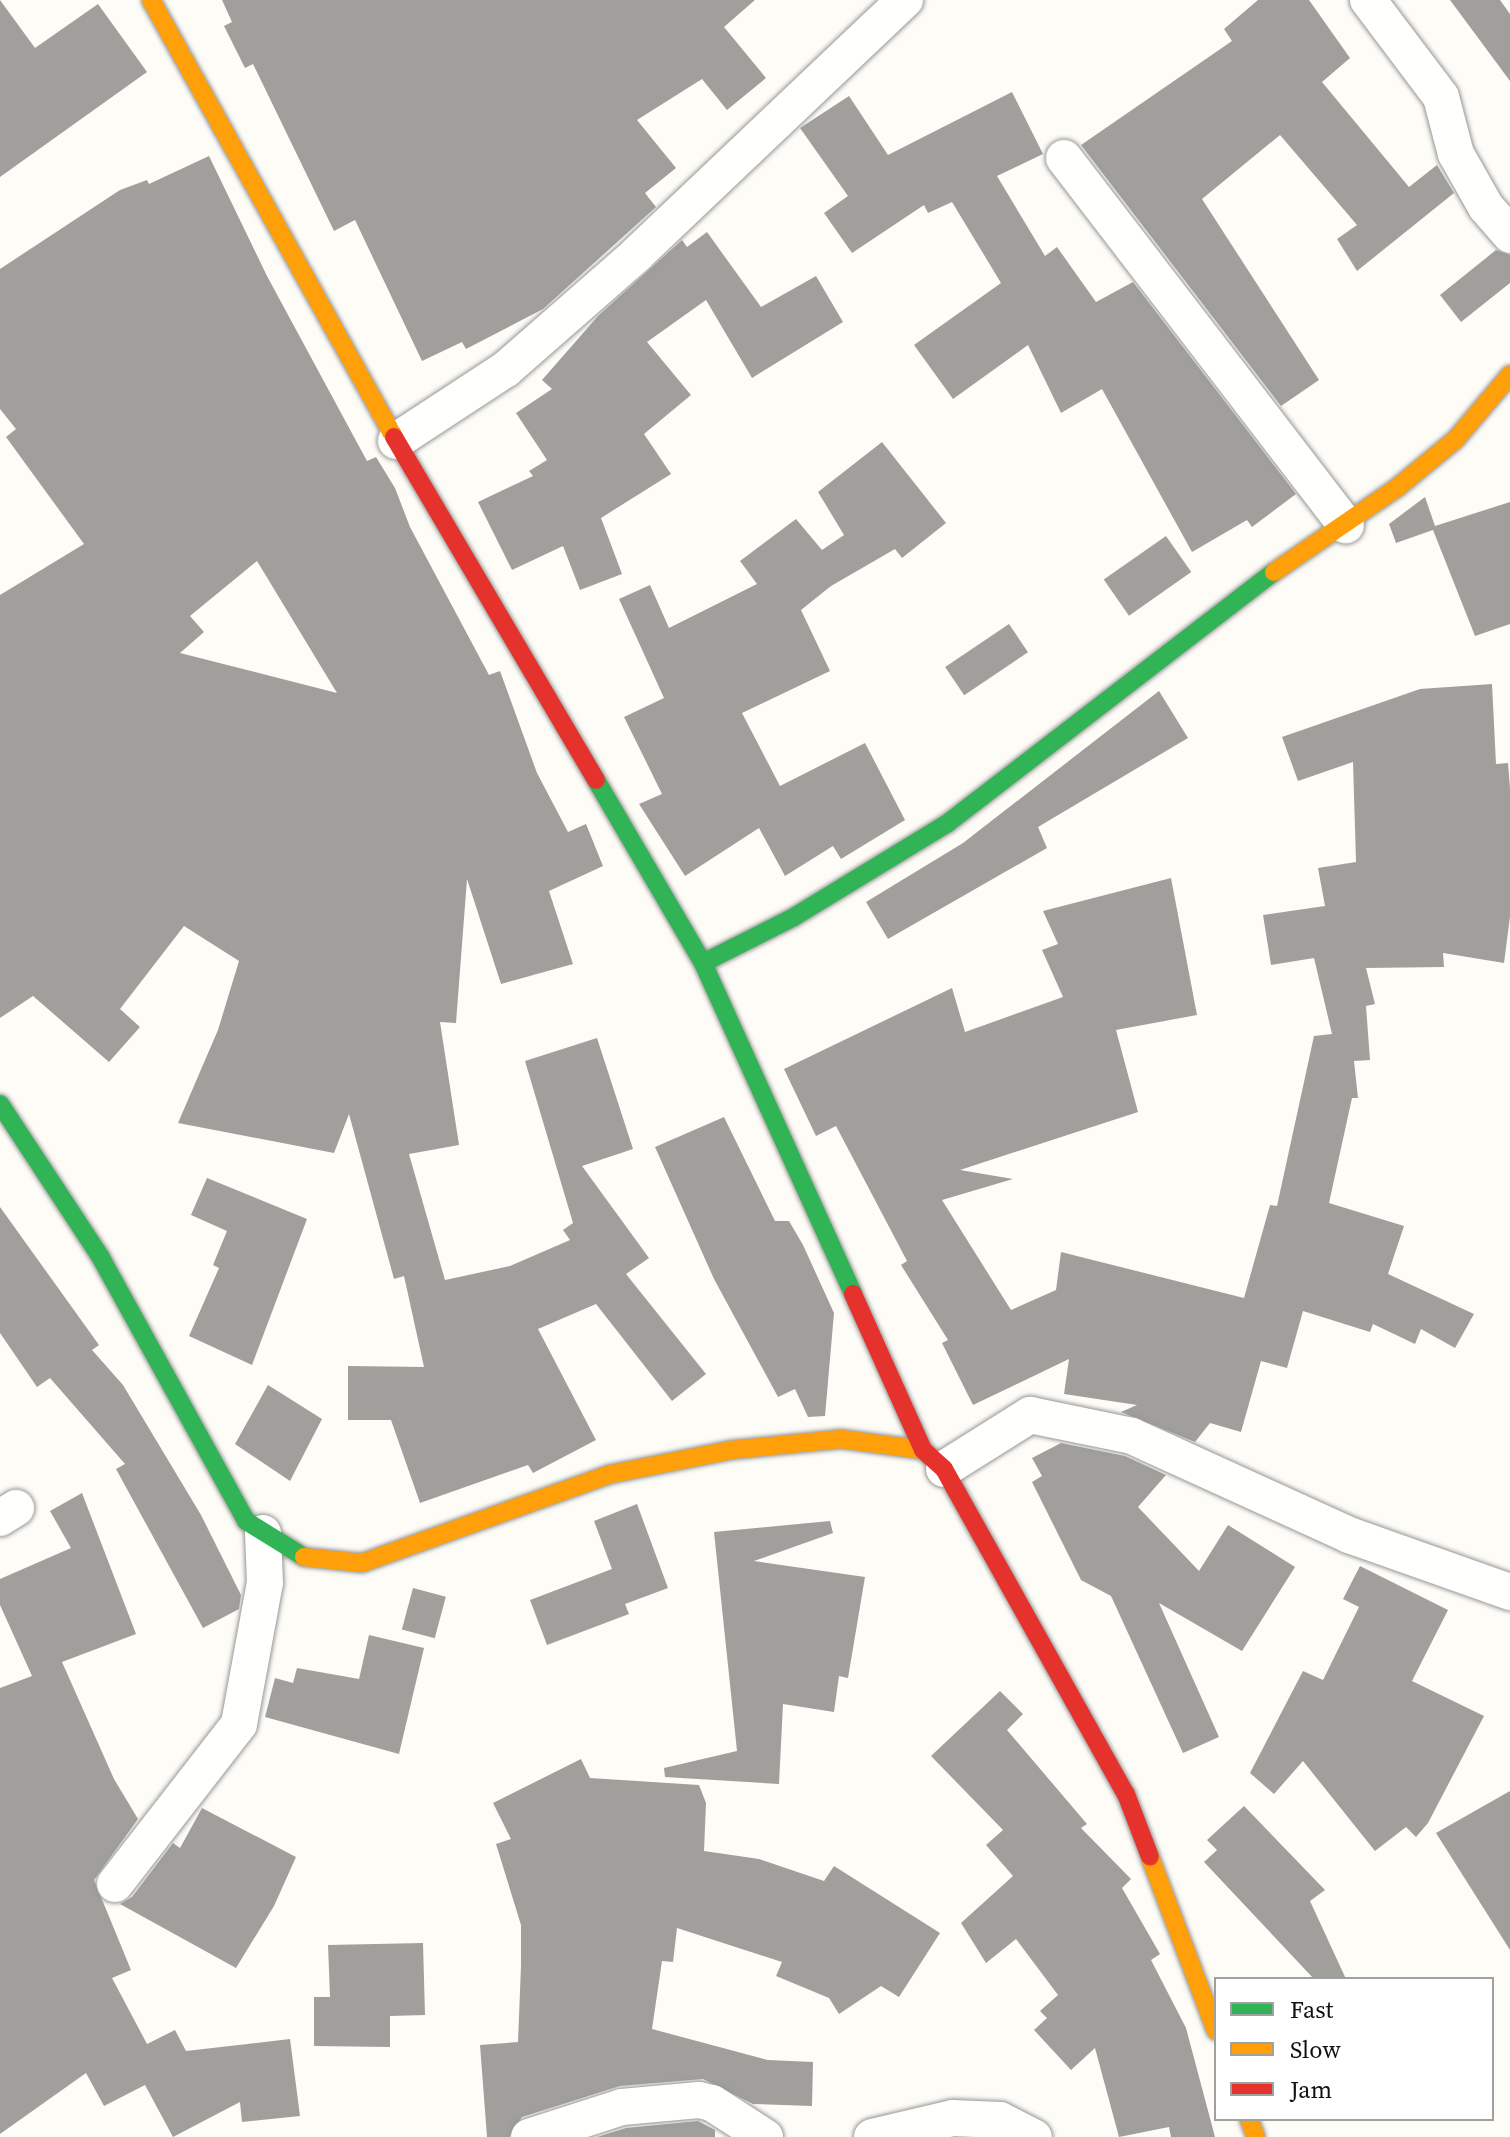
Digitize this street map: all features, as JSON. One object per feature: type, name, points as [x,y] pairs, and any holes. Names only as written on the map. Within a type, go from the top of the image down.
[{"type":"street","points":[[151,0],[396,441],[703,963],[933,1460],[1126,1794],[1214,2026]]},
{"type":"street","points":[[396,441],[506,369],[636,255],[905,0]]},
{"type":"street","points":[[1368,0],[1441,97],[1456,154],[1486,207],[1510,235]]},
{"type":"street","points":[[1064,158],[1346,525]]},
{"type":"street","points":[[703,963],[794,917],[948,823],[1249,589],[1346,525],[1456,439],[1510,375]]},
{"type":"street","points":[[0,1104],[101,1258],[246,1521],[296,1556],[362,1563],[611,1474],[731,1450],[841,1439],[933,1460],[1030,1415],[1117,1433],[1349,1535],[1510,1592]]},
{"type":"street","points":[[115,1884],[239,1724],[265,1583],[263,1533]]},
{"type":"street","points":[[529,2137],[622,2107],[699,2100],[712,2103],[765,2137]]},
{"type":"street","points":[[872,2137],[953,2118],[1000,2120],[1034,2137]]},
{"type":"building","points":[[0,0],[35,48],[98,4],[147,72],[0,177]]},
{"type":"building","points":[[222,0],[755,0],[724,27],[766,78],[727,110],[702,79],[637,120],[676,168],[645,193],[656,207],[543,309],[466,349],[462,342],[422,361],[355,220],[334,231],[253,64],[245,68],[224,26],[232,22]]},
{"type":"building","points":[[1258,0],[1309,0],[1350,58],[1322,82],[1409,187],[1437,165],[1454,193],[1357,271],[1337,239],[1357,225],[1280,135],[1202,199],[1319,380],[1281,406],[1081,145],[1232,41],[1224,29]]},
{"type":"building","points":[[1450,0],[1500,0],[1510,14],[1510,81]]},
{"type":"building","points":[[1012,92],[1043,154],[997,176],[1045,256],[1057,247],[1096,302],[1133,282],[1296,494],[1252,527],[1247,520],[1192,552],[1102,389],[1061,413],[1028,345],[953,399],[914,345],[1001,283],[952,202],[928,213],[924,205],[852,253],[824,213],[848,196],[800,128],[849,96],[888,155]]},
{"type":"building","points":[[209,156],[267,276],[367,461],[376,457],[395,488],[410,527],[489,675],[500,671],[537,773],[568,832],[586,824],[603,866],[549,891],[573,964],[501,984],[467,879],[456,1023],[440,1022],[459,1145],[409,1154],[445,1280],[510,1266],[570,1240],[563,1230],[573,1223],[525,1061],[597,1038],[633,1149],[582,1166],[649,1258],[626,1274],[706,1374],[672,1401],[596,1304],[538,1329],[596,1440],[533,1473],[528,1465],[420,1503],[391,1420],[348,1420],[348,1366],[424,1367],[404,1276],[394,1279],[349,1114],[334,1153],[178,1123],[218,1030],[239,961],[184,926],[120,1009],[140,1027],[109,1062],[33,996],[0,1018],[0,595],[84,544],[6,437],[16,429],[0,409],[0,269],[120,190],[147,180],[149,184]],"holes":[[[257,561],[337,693],[180,653],[204,632],[190,616]]]},
{"type":"building","points":[[707,232],[761,307],[816,276],[843,322],[752,378],[706,300],[647,342],[691,395],[644,434],[671,474],[601,518],[622,574],[580,590],[563,546],[512,570],[478,502],[533,476],[529,471],[547,460],[516,413],[552,389],[542,380],[598,316],[682,240],[687,247]]},
{"type":"building","points":[[1496,250],[1510,255],[1510,283],[1461,322],[1440,295]]},
{"type":"building","points":[[882,442],[946,523],[902,558],[895,549],[831,586],[801,610],[830,671],[742,713],[780,786],[865,743],[905,820],[841,859],[833,846],[785,876],[759,828],[685,876],[639,804],[662,794],[624,717],[664,698],[619,599],[650,585],[669,628],[757,584],[740,561],[796,519],[822,550],[844,535],[818,492]]},
{"type":"building","points":[[1425,497],[1435,526],[1510,502],[1510,624],[1475,636],[1433,530],[1396,543],[1389,524]]},
{"type":"building","points":[[1166,536],[1191,572],[1129,616],[1104,580]]},
{"type":"building","points":[[1009,624],[1028,652],[964,695],[945,667]]},
{"type":"building","points":[[1492,684],[1496,764],[1508,763],[1510,788],[1510,917],[1504,963],[1443,953],[1444,967],[1366,968],[1375,1004],[1366,1006],[1370,1060],[1354,1061],[1358,1098],[1352,1098],[1329,1203],[1404,1226],[1388,1274],[1474,1314],[1455,1348],[1421,1329],[1415,1344],[1373,1324],[1370,1332],[1303,1311],[1287,1368],[1261,1361],[1241,1432],[1210,1423],[1195,1442],[1121,1412],[1137,1405],[1064,1394],[1069,1359],[973,1405],[942,1343],[948,1340],[901,1265],[907,1261],[836,1126],[816,1136],[784,1069],[952,988],[965,1032],[1063,997],[1042,950],[1058,944],[1043,911],[1171,878],[1197,1015],[1116,1030],[1138,1112],[960,1170],[1013,1179],[942,1200],[1011,1310],[1056,1290],[1061,1252],[1244,1298],[1270,1205],[1277,1206],[1314,1036],[1332,1034],[1314,958],[1271,965],[1263,915],[1325,906],[1318,868],[1356,862],[1353,762],[1298,781],[1282,737],[1420,689]]},
{"type":"building","points":[[1159,691],[1188,738],[1038,827],[1047,848],[888,939],[866,902],[963,843]]},
{"type":"building","points":[[724,1117],[775,1221],[789,1221],[834,1313],[825,1416],[808,1417],[795,1389],[778,1397],[714,1279],[655,1147]]},
{"type":"building","points":[[207,1178],[307,1219],[252,1365],[189,1336],[219,1268],[213,1265],[227,1231],[191,1215]]},
{"type":"building","points":[[0,1207],[99,1345],[92,1350],[123,1385],[201,1515],[241,1595],[239,1609],[203,1628],[116,1469],[125,1464],[50,1378],[37,1387],[0,1333]]},
{"type":"building","points":[[268,1385],[322,1419],[290,1481],[235,1444]]},
{"type":"building","points":[[1061,1443],[1125,1456],[1166,1475],[1138,1507],[1199,1571],[1228,1525],[1295,1567],[1242,1651],[1159,1603],[1219,1737],[1183,1753],[1111,1596],[1081,1580],[1032,1482],[1042,1476],[1032,1458]]},
{"type":"building","points":[[82,1493],[136,1634],[62,1662],[114,1779],[138,1819],[94,1880],[131,1970],[112,1978],[147,2044],[175,2030],[186,2051],[290,2039],[300,2116],[242,2122],[240,2102],[173,2137],[145,2085],[104,2106],[86,2073],[0,2134],[0,1688],[32,1676],[0,1605],[0,1579],[71,1548],[50,1511]]},
{"type":"building","points":[[637,1504],[668,1588],[625,1604],[629,1614],[547,1645],[530,1600],[612,1569],[594,1521]]},
{"type":"building","points":[[830,1521],[833,1533],[754,1561],[865,1577],[848,1678],[839,1676],[834,1712],[783,1704],[779,1784],[665,1777],[664,1768],[737,1751],[714,1532]]},
{"type":"building","points":[[1360,1566],[1448,1610],[1412,1681],[1484,1716],[1428,1823],[1416,1837],[1406,1827],[1375,1851],[1303,1761],[1274,1794],[1250,1773],[1303,1671],[1323,1680],[1359,1607],[1343,1599]]},
{"type":"building","points":[[413,1588],[446,1597],[435,1638],[402,1630]]},
{"type":"building","points":[[369,1635],[424,1648],[399,1754],[265,1717],[275,1678],[293,1683],[297,1668],[359,1679]]},
{"type":"building","points":[[1000,1691],[1023,1714],[1007,1730],[1087,1824],[1081,1828],[1131,1879],[1122,1888],[1160,1954],[1151,1960],[1186,2028],[1215,2137],[1171,2137],[1169,2127],[1119,2137],[1095,2048],[1071,2070],[1034,2030],[1047,2018],[1040,2011],[1058,1995],[1016,1939],[986,1963],[961,1923],[1013,1876],[986,1845],[1003,1830],[931,1756]]},
{"type":"building","points":[[581,1759],[590,1778],[699,1785],[706,1803],[704,1851],[759,1859],[824,1881],[834,1866],[940,1933],[899,1997],[881,1986],[839,2014],[829,1998],[776,1976],[782,1962],[677,1928],[673,1962],[662,1961],[652,2029],[768,2060],[813,2062],[812,2106],[753,2104],[703,2079],[620,2086],[522,2117],[509,2137],[487,2137],[480,2045],[518,2042],[521,1966],[521,1925],[496,1844],[511,1839],[493,1803]]},
{"type":"building","points":[[1510,1791],[1510,1950],[1436,1833]]},
{"type":"building","points":[[1244,1806],[1325,1890],[1310,1901],[1345,1977],[1312,1977],[1204,1862],[1217,1850],[1207,1840]]},
{"type":"building","points":[[202,1808],[296,1857],[274,1906],[236,1968],[120,1904],[132,1897],[173,1843],[180,1848]]},
{"type":"building","points":[[423,1943],[425,2015],[390,2016],[390,2047],[314,2046],[314,1997],[330,1997],[328,1945]]},
{"type":"building","points":[[698,2121],[715,2130],[715,2137],[597,2137],[626,2128]]},
{"type":"traffic: fast","points":[[703,963],[794,917],[948,823],[1274,572]]},
{"type":"traffic: fast","points":[[596,780],[703,963],[853,1294]]},
{"type":"traffic: fast","points":[[0,1104],[101,1258],[246,1521],[304,1557]]},
{"type":"traffic: slow","points":[[151,0],[394,437]]},
{"type":"traffic: slow","points":[[1274,572],[1398,487],[1456,439],[1510,375]]},
{"type":"traffic: slow","points":[[304,1557],[362,1563],[611,1474],[731,1450],[841,1439],[923,1450]]},
{"type":"traffic: slow","points":[[1150,1857],[1214,2026]]},
{"type":"traffic: slow","points":[[1250,2121],[1256,2137]]},
{"type":"traffic: jam","points":[[394,437],[596,780]]},
{"type":"traffic: jam","points":[[853,1294],[923,1450],[944,1469],[1126,1794],[1150,1857]]}]
